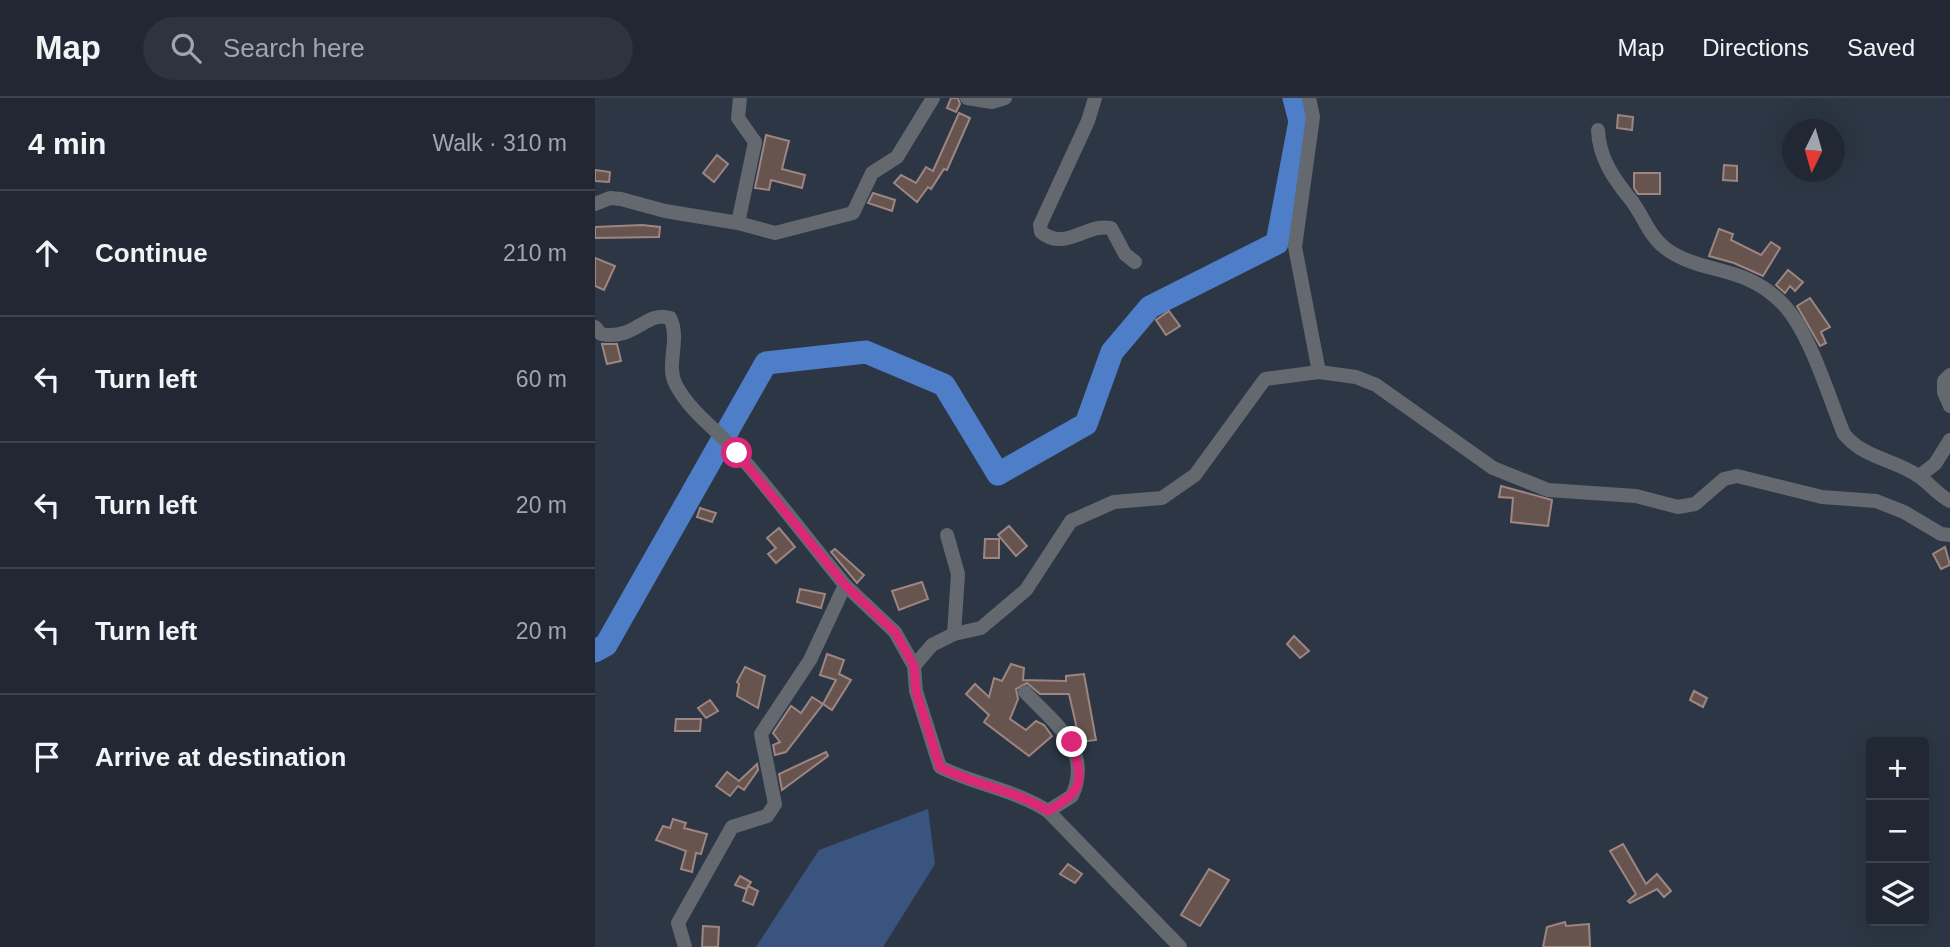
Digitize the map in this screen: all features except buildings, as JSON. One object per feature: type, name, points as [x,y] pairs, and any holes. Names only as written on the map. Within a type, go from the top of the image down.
[{"type":"street","points":[[738,223],[755,142],[738,118],[740,98]]},
{"type":"street","points":[[595,204],[610,198],[621,199],[665,211],[738,223],[775,233],[853,213],[872,173],[897,157],[933,98]]},
{"type":"street","points":[[967,98],[992,102],[1005,98]]},
{"type":"street","points":[[1095,98],[1040,225],[1041,232],[1048,237],[1065,240],[1099,226],[1111,228],[1125,254],[1135,261]]},
{"type":"street","points":[[1309,98],[1313,117],[1295,247],[1319,372]]},
{"type":"street","points":[[1598,130],[1599,150],[1622,193],[1662,246],[1693,263],[1740,274],[1760,285],[1785,305],[1825,384],[1844,434],[1858,449],[1919,476],[1950,501]]},
{"type":"street","points":[[595,327],[601,334],[627,335],[649,320],[664,316],[670,318],[676,341],[671,371],[675,384],[694,413],[737,453],[845,585],[895,632],[914,666],[916,691],[940,767],[957,776],[1024,795],[1048,811],[1180,947]]},
{"type":"street","points":[[914,666],[932,645],[954,634],[981,628],[1025,590],[1071,521],[1114,502],[1162,498],[1195,475],[1265,379],[1319,372],[1356,377],[1376,385],[1493,468],[1548,490],[1636,496],[1678,508],[1695,504],[1724,479],[1737,476],[1822,497],[1876,501],[1905,512],[1941,534],[1950,535]]},
{"type":"street","points":[[1950,375],[1944,381],[1944,392],[1950,406]]},
{"type":"street","points":[[1919,476],[1935,464],[1950,440]]},
{"type":"street","points":[[947,536],[958,574],[954,634]]},
{"type":"street","points":[[685,947],[678,923],[731,827],[767,816],[775,804],[761,734],[810,660],[845,585]]},
{"type":"street","points":[[1025,692],[1072,742],[1080,771],[1072,796],[1048,811]]},
{"type":"shaded area","points":[[928,809],[935,864],[883,947],[756,947],[819,850]]},
{"type":"waterway","points":[[595,651],[606,645],[766,363],[866,352],[944,385],[998,474],[1086,424],[1112,352],[1150,307],[1277,243],[1300,121],[1294,98]]},
{"type":"route","points":[[737,453],[845,585],[895,632],[914,666],[916,691],[940,767],[957,776],[1024,795],[1048,811],[1072,796],[1078,783],[1080,771],[1072,742]]}]
